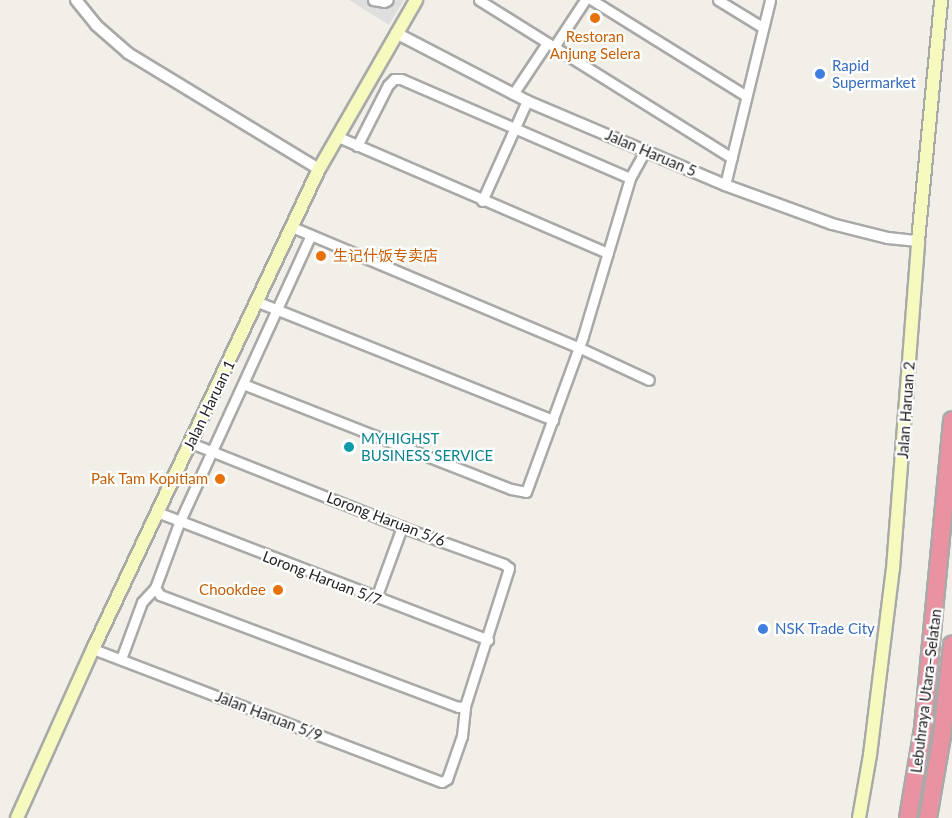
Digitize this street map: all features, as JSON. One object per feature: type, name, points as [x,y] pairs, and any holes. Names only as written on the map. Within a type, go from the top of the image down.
[{"type":"highway","name":"Lebuhraya Utara–Selatan","points":[[908,818],[923,728],[952,420]]},
{"type":"highway","name":"Lebuhraya Utara–Selatan","points":[[928,818],[952,645]]},
{"type":"main road","name":"Jalan Haruan 1","points":[[17,818],[93,649],[319,168],[416,0]]},
{"type":"main road","name":"Jalan Haruan 2","points":[[859,818],[870,755],[893,568],[918,241],[941,0]]},
{"type":"street","points":[[76,0],[96,25],[128,53],[319,168]]},
{"type":"street","points":[[372,0],[384,2],[388,0]]},
{"type":"street","points":[[479,0],[732,158]]},
{"type":"street","points":[[513,94],[585,0]]},
{"type":"street","points":[[592,0],[746,96]]},
{"type":"street","points":[[718,0],[762,27]]},
{"type":"street","points":[[725,185],[770,0]]},
{"type":"street","name":"Jalan Haruan 5","points":[[396,33],[527,101],[725,185],[832,224],[888,238],[918,241]]},
{"type":"street","points":[[357,146],[388,85],[394,79],[401,79],[630,178]]},
{"type":"street","points":[[482,201],[527,101]]},
{"type":"street","points":[[336,136],[482,201],[608,253]]},
{"type":"street","points":[[243,384],[511,489],[526,492],[578,347],[630,178],[645,151]]},
{"type":"street","points":[[292,227],[310,237],[578,347],[649,380]]},
{"type":"street","points":[[121,659],[142,602],[155,588],[179,523],[310,237]]},
{"type":"street","points":[[258,302],[553,420]]},
{"type":"street","name":"Lorong Haruan 5/6","points":[[191,443],[211,453],[299,485],[402,527],[504,564],[509,568],[488,640]]},
{"type":"street","name":"Lorong Haruan 5/7","points":[[157,512],[179,523],[488,640]]},
{"type":"street","points":[[376,598],[402,527]]},
{"type":"street","points":[[155,588],[160,595],[458,707],[465,706],[488,640]]},
{"type":"street","name":"Jalan Haruan 5/9","points":[[93,649],[445,781],[462,736],[465,706]]},
{"type":"shaded area","points":[[349,0],[404,0],[389,25]]},
{"type":"place","name":"Restoran Anjung Selera","points":[[595,18]]},
{"type":"place","name":"Rapid Supermarket","points":[[820,74]]},
{"type":"place","name":"生记什饭专卖店","points":[[321,256]]},
{"type":"place","name":"MYHIGHST BUSINESS SERVICE","points":[[349,447]]},
{"type":"place","name":"Pak Tam Kopitiam","points":[[220,479]]},
{"type":"place","name":"Chookdee","points":[[278,590]]},
{"type":"place","name":"NSK Trade City","points":[[763,629]]}]
